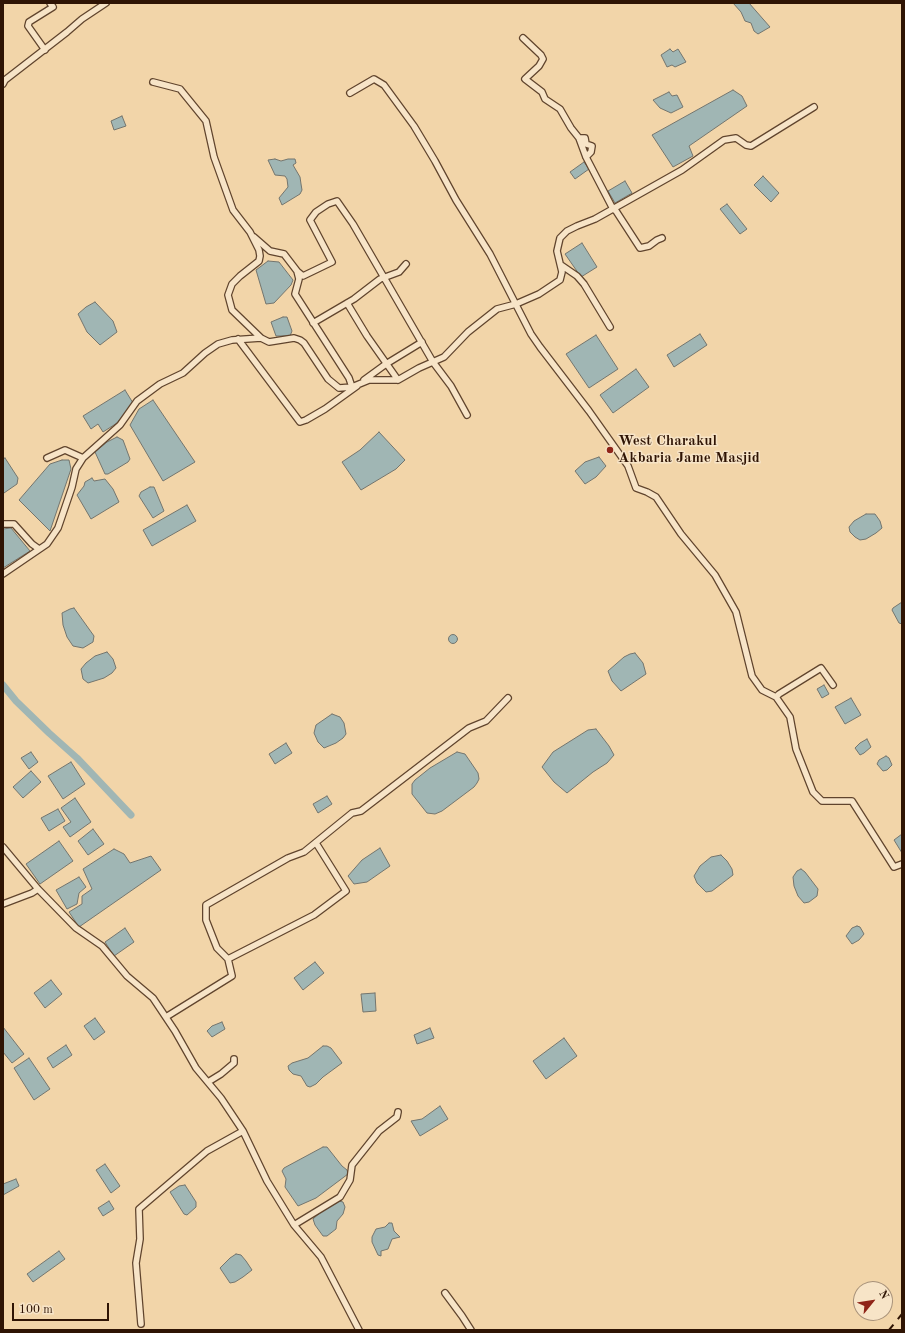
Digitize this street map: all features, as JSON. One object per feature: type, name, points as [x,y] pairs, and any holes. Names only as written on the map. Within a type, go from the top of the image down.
[{"type":"street","points":[[45,50],[28,26],[29,22],[53,7],[50,3]]},
{"type":"street","points":[[3,84],[5,80],[45,50],[82,19],[106,3]]},
{"type":"street","points":[[523,38],[541,55],[543,59],[540,66],[525,79],[542,92],[545,99],[560,109],[571,128],[579,138],[586,157],[613,209],[616,211],[640,248],[649,246],[662,238]]},
{"type":"street","points":[[350,93],[374,78],[384,85],[414,126],[456,200],[490,254],[540,347],[589,411],[628,466],[636,488],[656,497],[681,534],[715,575],[736,612],[752,676],[762,690],[776,697],[790,717],[796,749],[813,792],[822,801],[852,801],[894,867],[902,864]]},
{"type":"street","points":[[153,82],[180,89],[206,121],[214,157],[234,210],[250,232],[259,250],[260,256],[258,261],[232,284],[228,295],[232,310],[261,338],[269,342],[294,338],[300,340],[304,343],[328,379],[339,388],[352,386],[369,380],[398,380],[419,368],[444,357],[468,332],[497,310],[539,294],[560,280],[562,272],[557,251],[560,238],[568,231],[595,219],[682,170],[724,140],[736,138],[746,145],[751,146],[814,106]]},
{"type":"street","points":[[579,138],[585,138],[586,144],[592,146],[591,152],[586,157]]},
{"type":"street","points":[[250,232],[270,251],[284,254],[297,271],[303,276],[332,262],[310,220],[316,212],[328,204],[337,201],[353,224],[433,362],[451,386],[467,415]]},
{"type":"street","points":[[313,323],[347,303],[380,279],[399,272],[406,264]]},
{"type":"street","points":[[561,265],[577,276],[584,284],[610,327]]},
{"type":"street","points":[[297,271],[299,279],[295,294],[349,378],[352,386]]},
{"type":"street","points":[[347,303],[367,336],[398,380]]},
{"type":"street","points":[[3,574],[47,544],[58,528],[72,487],[76,469],[83,458],[120,425],[137,401],[160,384],[183,373],[205,353],[218,344],[238,339],[261,338]]},
{"type":"street","points":[[238,339],[300,422],[325,409],[386,364],[422,342]]},
{"type":"street","points":[[47,458],[65,450],[83,458]]},
{"type":"street","points":[[3,524],[14,524],[32,544],[39,549]]},
{"type":"street","points":[[776,697],[821,668],[833,685]]},
{"type":"street","points":[[166,1017],[232,976],[228,959],[217,948],[206,920],[206,905],[288,858],[304,852],[352,813],[361,811],[469,728],[486,721],[508,698]]},
{"type":"street","points":[[228,959],[314,915],[346,891],[316,843]]},
{"type":"street","points":[[3,847],[38,889],[76,928],[102,946],[127,976],[153,998],[176,1031],[196,1068],[221,1098],[243,1131],[267,1181],[294,1225],[322,1257],[359,1330]]},
{"type":"street","points":[[3,904],[32,893],[38,889]]},
{"type":"street","points":[[208,1082],[221,1074],[234,1063],[234,1058]]},
{"type":"street","points":[[294,1225],[340,1197],[350,1180],[352,1164],[379,1131],[397,1117],[398,1112]]},
{"type":"street","points":[[141,1324],[136,1263],[140,1239],[139,1209],[207,1151],[243,1131]]},
{"type":"street","points":[[445,1293],[471,1330]]},
{"type":"water","points":[[733,3],[749,3],[770,27],[758,34],[754,31],[751,23],[745,21],[741,12]]},
{"type":"water","points":[[670,49],[673,52],[678,49],[686,62],[675,67],[672,65],[667,67],[661,55]]},
{"type":"water","points":[[733,90],[742,96],[747,106],[689,146],[693,156],[673,167],[652,135]]},
{"type":"water","points":[[669,92],[672,96],[677,95],[683,107],[671,113],[660,108],[653,100]]},
{"type":"water","points":[[122,116],[126,126],[114,130],[111,121]]},
{"type":"water","points":[[275,159],[281,161],[295,159],[296,163],[293,165],[300,177],[302,190],[300,194],[282,205],[279,198],[288,187],[287,179],[285,176],[275,175],[268,160]]},
{"type":"water","points":[[584,162],[589,169],[575,179],[570,172]]},
{"type":"water","points":[[763,176],[779,193],[771,202],[754,185]]},
{"type":"water","points":[[625,181],[632,193],[615,203],[608,191]]},
{"type":"water","points":[[727,204],[747,229],[740,234],[720,209]]},
{"type":"water","points":[[582,243],[597,267],[581,277],[565,254]]},
{"type":"water","points":[[268,261],[279,262],[293,280],[291,285],[274,303],[266,304],[256,270]]},
{"type":"water","points":[[95,302],[113,321],[117,332],[100,345],[87,332],[78,314]]},
{"type":"water","points":[[287,317],[292,331],[290,336],[276,336],[271,322]]},
{"type":"water","points":[[700,334],[707,345],[674,367],[667,355]]},
{"type":"water","points":[[596,335],[618,369],[589,388],[566,354]]},
{"type":"water","points":[[636,369],[649,387],[613,413],[600,395]]},
{"type":"water","points":[[125,390],[133,403],[117,423],[103,432],[98,424],[91,429],[83,416]]},
{"type":"water","points":[[153,400],[195,462],[163,481],[130,425],[139,409]]},
{"type":"water","points":[[379,432],[405,460],[396,469],[361,490],[342,462],[360,450]]},
{"type":"water","points":[[117,437],[123,440],[130,459],[128,462],[108,474],[105,474],[95,452],[107,442]]},
{"type":"water","points":[[599,457],[606,466],[596,477],[585,484],[575,471],[585,462]]},
{"type":"water","points":[[5,458],[18,478],[17,484],[4,493],[3,459]]},
{"type":"water","points":[[62,460],[69,460],[71,469],[50,531],[19,500],[50,464]]},
{"type":"water","points":[[92,478],[94,481],[105,479],[113,489],[119,502],[91,519],[77,495],[84,486],[85,482]]},
{"type":"water","points":[[150,487],[154,487],[164,511],[153,518],[139,496],[141,492]]},
{"type":"water","points":[[187,505],[196,521],[152,546],[143,530]]},
{"type":"water","points":[[866,514],[875,514],[880,521],[882,528],[866,539],[860,540],[850,532],[849,527],[854,521]]},
{"type":"water","points":[[11,528],[30,551],[3,568],[3,529]]},
{"type":"water","points":[[902,602],[902,624],[899,623],[892,610]]},
{"type":"water","points":[[74,608],[94,636],[93,642],[83,648],[73,646],[67,637],[63,625],[62,613]]},
{"type":"water","points":[[453,634],[458,639],[453,644],[448,639]]},
{"type":"water","points":[[107,652],[113,659],[116,668],[112,673],[104,678],[88,683],[83,679],[81,669],[95,656]]},
{"type":"water","points":[[635,653],[643,663],[646,674],[621,691],[612,681],[608,671],[624,657]]},
{"type":"water","points":[[824,685],[829,694],[822,698],[817,689]]},
{"type":"water","points":[[851,698],[861,715],[845,724],[835,707]]},
{"type":"water","points":[[332,714],[340,717],[344,723],[346,734],[336,743],[324,748],[318,742],[314,733],[316,725]]},
{"type":"water","points":[[596,729],[614,755],[607,763],[567,793],[554,782],[542,767],[553,752],[588,730]]},
{"type":"water","points":[[867,739],[871,747],[860,755],[855,748]]},
{"type":"water","points":[[286,743],[292,753],[275,764],[269,754]]},
{"type":"water","points":[[31,752],[38,762],[29,769],[21,758]]},
{"type":"water","points":[[457,752],[465,754],[478,773],[479,779],[474,787],[442,811],[435,814],[427,813],[412,794],[412,784],[430,768]]},
{"type":"water","points":[[886,756],[889,758],[892,765],[887,770],[883,771],[877,764],[879,760]]},
{"type":"water","points":[[71,762],[85,784],[63,799],[48,776]]},
{"type":"water","points":[[31,771],[41,782],[23,798],[13,787]]},
{"type":"water","points":[[327,796],[332,804],[318,813],[313,804]]},
{"type":"water","points":[[75,798],[91,822],[70,837],[63,827],[71,822],[61,808]]},
{"type":"water","points":[[58,809],[65,821],[49,831],[41,818]]},
{"type":"water","points":[[93,829],[104,844],[88,855],[78,841]]},
{"type":"water","points":[[902,834],[902,853],[894,840]]},
{"type":"water","points":[[59,841],[73,861],[40,884],[26,864]]},
{"type":"water","points":[[380,848],[390,866],[367,882],[354,884],[348,876],[362,860]]},
{"type":"water","points":[[114,849],[124,854],[130,863],[151,856],[161,870],[79,927],[69,912],[82,904],[82,896],[92,889],[83,869]]},
{"type":"water","points":[[721,855],[732,869],[733,875],[712,891],[706,892],[697,883],[694,876],[700,866],[711,857]]},
{"type":"water","points":[[801,869],[818,889],[817,896],[809,902],[804,903],[798,896],[794,886],[793,877],[797,871]]},
{"type":"water","points":[[79,877],[86,887],[79,893],[77,904],[67,909],[56,890]]},
{"type":"water","points":[[857,926],[860,927],[864,934],[859,940],[852,944],[846,936],[852,928]]},
{"type":"water","points":[[125,928],[134,942],[114,956],[105,942]]},
{"type":"water","points":[[315,962],[324,973],[303,990],[294,978]]},
{"type":"water","points":[[51,980],[62,994],[45,1008],[34,993]]},
{"type":"water","points":[[375,993],[376,1011],[363,1012],[361,994]]},
{"type":"water","points":[[95,1018],[105,1032],[94,1040],[84,1026]]},
{"type":"water","points":[[222,1022],[225,1029],[212,1037],[207,1031],[212,1026]]},
{"type":"water","points":[[3,1027],[24,1054],[12,1063],[3,1052]]},
{"type":"water","points":[[430,1028],[434,1038],[417,1044],[414,1035]]},
{"type":"water","points":[[564,1038],[577,1056],[546,1079],[533,1061]]},
{"type":"water","points":[[66,1045],[72,1055],[53,1068],[47,1058]]},
{"type":"water","points":[[323,1046],[331,1048],[342,1063],[316,1084],[310,1087],[307,1086],[301,1076],[293,1074],[289,1070],[288,1066],[292,1063],[308,1058]]},
{"type":"water","points":[[29,1058],[50,1089],[34,1100],[14,1068]]},
{"type":"water","points":[[440,1106],[448,1119],[420,1136],[411,1121],[422,1119]]},
{"type":"water","points":[[323,1147],[327,1147],[347,1170],[348,1174],[316,1198],[298,1206],[285,1187],[286,1179],[282,1171],[284,1168]]},
{"type":"water","points":[[105,1164],[120,1186],[111,1193],[96,1170]]},
{"type":"water","points":[[16,1179],[19,1186],[3,1195],[3,1184]]},
{"type":"water","points":[[185,1185],[196,1202],[196,1207],[187,1215],[184,1214],[170,1192],[179,1186]]},
{"type":"water","points":[[109,1201],[114,1209],[103,1216],[98,1208]]},
{"type":"water","points":[[339,1201],[343,1202],[345,1207],[343,1214],[337,1221],[336,1229],[327,1236],[323,1236],[315,1225],[313,1219],[323,1210]]},
{"type":"water","points":[[389,1223],[392,1223],[394,1231],[400,1237],[392,1239],[388,1249],[381,1251],[381,1256],[378,1255],[372,1242],[372,1237],[376,1229],[385,1227]]},
{"type":"water","points":[[59,1251],[65,1259],[33,1282],[27,1274]]},
{"type":"water","points":[[236,1254],[241,1255],[252,1270],[235,1282],[230,1283],[220,1268]]},
{"type":"waterway","points":[[3,685],[16,701],[77,758],[131,815]]},
{"type":"railway","points":[[889,1330],[902,1314]]},
{"type":"place","name":"West Charakul Akbaria Jame Masjid","points":[[610,450]]}]
